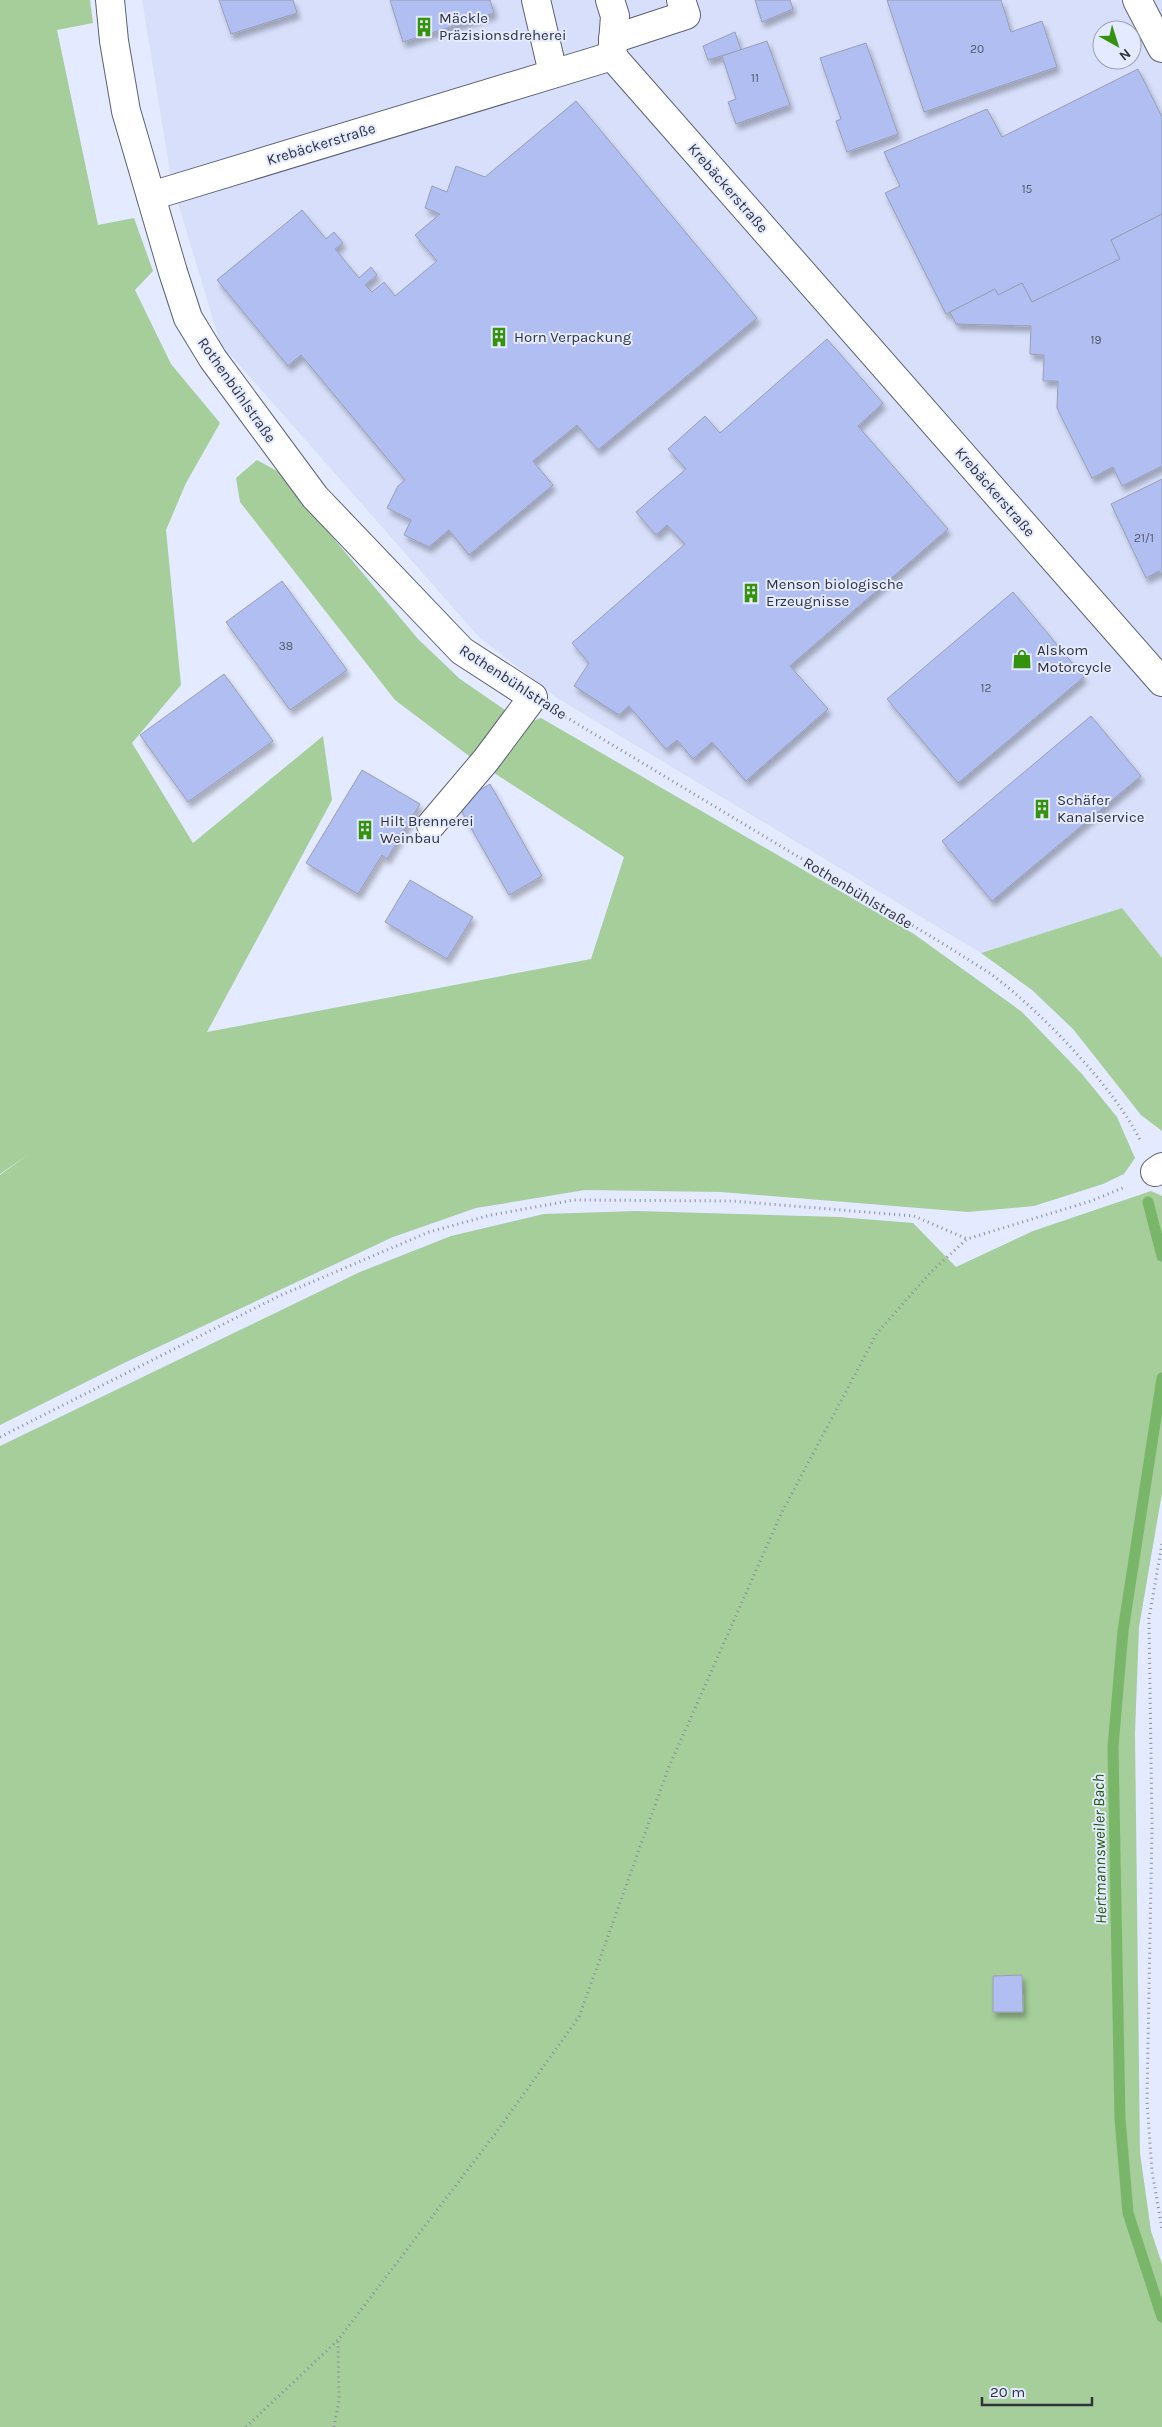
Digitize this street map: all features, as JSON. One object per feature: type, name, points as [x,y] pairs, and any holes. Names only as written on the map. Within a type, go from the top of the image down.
[{"type":"street","name":"Rothenbühlstraße","points":[[110,0],[114,41],[126,111],[188,318],[213,359],[315,497],[462,651],[533,697]]},
{"type":"street","points":[[536,0],[553,73]]},
{"type":"street","points":[[610,0],[614,16],[613,47],[686,15],[681,0]]},
{"type":"street","points":[[1137,0],[1162,48]]},
{"type":"street","name":"Krebäckerstraße","points":[[151,196],[553,73],[613,47],[1162,682]]},
{"type":"street","points":[[431,825],[486,760],[533,697]]},
{"type":"path","name":"Rothenbühlstraße","points":[[533,697],[950,948],[995,978],[1035,1013],[1086,1064],[1130,1119],[1158,1170]]},
{"type":"path","points":[[246,2427],[338,2340],[495,2134],[579,2016],[668,1769],[781,1514],[877,1333],[932,1271],[966,1239],[1091,1201],[1158,1170]]},
{"type":"path","points":[[0,1437],[279,1296],[430,1232],[491,1215],[574,1200],[732,1201],[914,1216],[966,1239]]},
{"type":"path","points":[[1162,1544],[1149,1618],[1152,1827],[1147,2101],[1152,2171],[1162,2229]]},
{"type":"path","points":[[334,2427],[339,2400],[338,2340]]},
{"type":"shaded area","points":[[142,0],[1162,0],[1162,958],[1122,908],[981,953],[557,698],[479,637],[220,343],[172,183]]},
{"type":"green space","points":[[0,0],[90,0],[93,23],[57,30],[98,225],[134,218],[153,271],[135,290],[171,364],[220,423],[186,483],[166,530],[181,685],[132,743],[193,843],[323,736],[332,800],[207,1032],[591,959],[624,857],[491,771],[532,721],[541,718],[914,934],[1022,1012],[1082,1074],[1117,1117],[1135,1158],[1124,1174],[1103,1184],[1034,1206],[968,1212],[721,1192],[585,1190],[476,1208],[393,1237],[124,1363],[0,1425],[0,1175],[29,1154],[0,1174]]},
{"type":"green space","points":[[257,460],[277,471],[418,639],[460,679],[508,712],[473,759],[395,700],[240,502],[236,478]]},
{"type":"green space","points":[[1122,908],[1162,958],[1162,1131],[1141,1115],[1073,1029],[1032,990],[981,953]]},
{"type":"green space","points":[[1151,1191],[1162,1196],[1162,1493],[1139,1627],[1135,1733],[1140,2153],[1151,2231],[1162,2264],[1162,2427],[0,2427],[0,1446],[360,1272],[451,1236],[544,1214],[637,1211],[838,1217],[913,1223],[956,1267],[1033,1231]]},
{"type":"building","points":[[219,0],[293,0],[297,13],[231,34]]},
{"type":"building","name":"Mäckle Präzisionsdreherei","points":[[390,0],[490,0],[494,13],[403,42]]},
{"type":"building","points":[[755,0],[790,0],[793,9],[762,22]]},
{"type":"building","points":[[887,0],[1001,0],[1011,32],[1042,21],[1057,67],[924,112]]},
{"type":"building","points":[[735,32],[741,50],[708,60],[703,46]]},
{"type":"building","points":[[767,41],[790,105],[736,124],[728,102],[736,99],[722,56]]},
{"type":"building","points":[[866,43],[898,134],[847,152],[836,121],[841,119],[820,58]]},
{"type":"building","points":[[1138,70],[1162,117],[1162,214],[1111,240],[1120,259],[1032,302],[1022,283],[998,295],[995,289],[946,314],[885,193],[900,186],[884,152],[987,109],[1002,137]]},
{"type":"building","name":"Horn Verpackung","points":[[576,101],[757,318],[598,450],[577,425],[533,461],[553,485],[469,555],[449,530],[429,547],[404,535],[411,520],[387,508],[398,486],[405,480],[301,355],[288,366],[217,280],[302,210],[326,239],[334,232],[343,243],[335,249],[359,278],[371,267],[377,275],[365,285],[372,292],[384,282],[395,296],[437,261],[415,235],[440,214],[425,208],[432,186],[447,192],[456,166],[485,177]]},
{"type":"building","points":[[1162,214],[1162,466],[1122,486],[1113,467],[1092,478],[1057,408],[1058,381],[1043,381],[1044,355],[1030,354],[1031,326],[956,324],[950,312],[995,289],[998,295],[1022,283],[1032,302],[1120,259],[1111,240]]},
{"type":"building","name":"Menson biologische Erzeugnisse","points":[[827,339],[883,403],[858,426],[948,529],[790,666],[828,709],[746,781],[712,742],[693,759],[677,740],[666,749],[629,706],[619,715],[574,686],[589,663],[572,643],[685,544],[667,525],[656,535],[636,512],[686,469],[668,449],[705,416],[720,433]]},
{"type":"building","points":[[1162,479],[1162,575],[1159,571],[1146,578],[1111,504]]},
{"type":"building","points":[[282,581],[347,670],[290,710],[226,622]]},
{"type":"building","points":[[1013,592],[1084,677],[958,783],[887,699]]},
{"type":"building","points":[[224,674],[273,741],[188,802],[140,735]]},
{"type":"building","name":"Schäfer Kanalservice","points":[[1091,716],[1141,776],[992,901],[942,841]]},
{"type":"building","name":"Hilt Brennerei Weinbau","points":[[362,770],[420,804],[387,859],[382,855],[358,894],[306,863]]},
{"type":"building","points":[[490,784],[542,876],[509,895],[457,803]]},
{"type":"building","points":[[410,880],[473,917],[447,959],[385,922]]},
{"type":"building","points":[[1022,1975],[1023,2012],[993,2012],[993,1976]]},
{"type":"waterway","name":"Hertmannsweiler Bach","points":[[1148,1202],[1162,1256]]},
{"type":"waterway","name":"Hertmannsweiler Bach","points":[[1162,1378],[1123,1631],[1113,1747],[1120,2119],[1128,2213],[1162,2317]]},
{"type":"place","name":"Mäckle Präzisionsdreherei","points":[[424,27]]},
{"type":"place","name":"Horn Verpackung","points":[[499,337]]},
{"type":"place","name":"Menson biologische Erzeugnisse","points":[[751,593]]},
{"type":"place","name":"Alskom Motorcycle","points":[[1022,659]]},
{"type":"place","name":"Schäfer Kanalservice","points":[[1042,809]]},
{"type":"place","name":"Hilt Brennerei Weinbau","points":[[365,830]]}]
